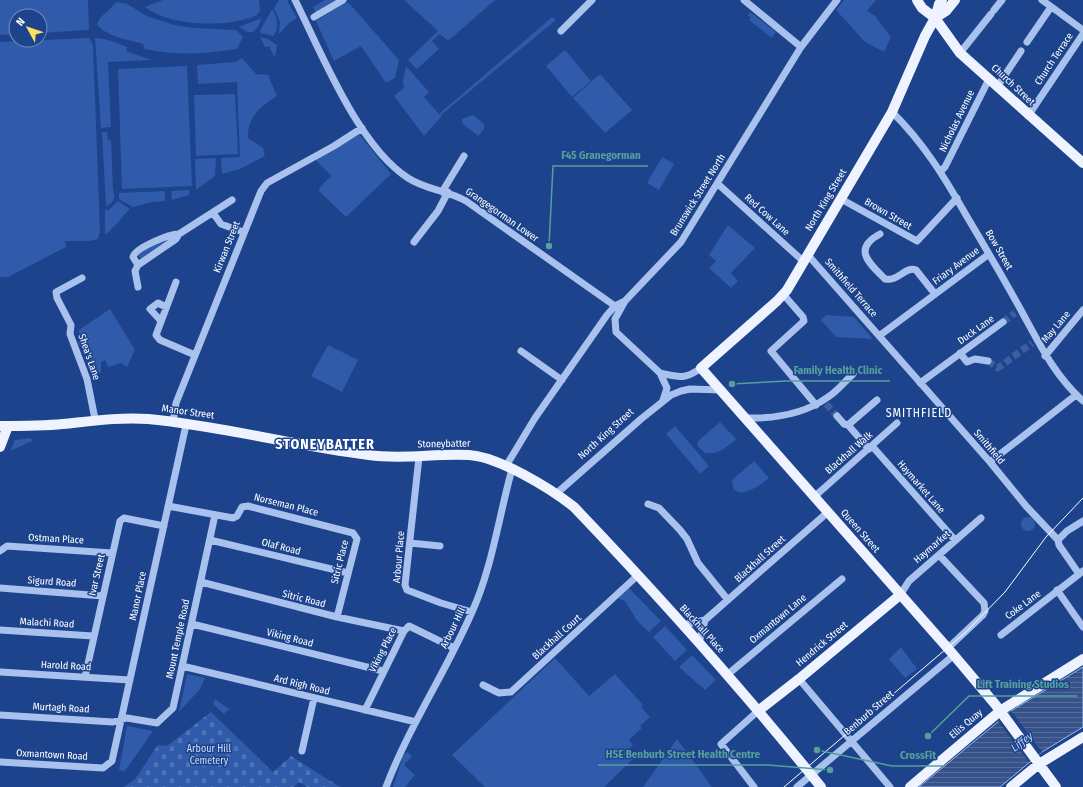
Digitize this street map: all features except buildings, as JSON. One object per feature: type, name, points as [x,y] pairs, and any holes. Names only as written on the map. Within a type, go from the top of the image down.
[{"type":"main road","name":"Church Street","points":[[917,0],[922,8],[935,18],[960,53],[1028,116],[1083,163]]},
{"type":"main road","points":[[933,0],[935,18]]},
{"type":"main road","name":"North King Street","points":[[701,368],[783,294],[892,112],[942,0]]},
{"type":"main road","name":"North King Street","points":[[935,18],[946,11],[955,0]]},
{"type":"main road","name":"Queen Street","points":[[701,368],[951,652],[1002,713],[1056,787]]},
{"type":"main road","name":"Manor Street","points":[[4,426],[31,426],[95,419],[147,419],[268,436],[371,456]]},
{"type":"main road","points":[[0,447],[4,426]]},
{"type":"main road","name":"Stoneybatter","points":[[371,456],[419,457],[471,455],[509,468],[557,493]]},
{"type":"main road","name":"Blackhall Place","points":[[557,493],[574,507],[683,625],[758,711],[821,787]]},
{"type":"main road","name":"Hendrick Street","points":[[758,711],[900,595]]},
{"type":"main road","name":"Ellis Quay","points":[[910,787],[1002,713],[1083,659]]},
{"type":"main road","points":[[1011,787],[1037,761],[1083,737]]},
{"type":"street","name":"Grangegorman Lower","points":[[295,0],[345,100],[362,128],[386,159],[398,171],[428,189],[445,192],[471,205],[615,306]]},
{"type":"street","points":[[314,18],[343,0]]},
{"type":"street","points":[[560,31],[592,0]]},
{"type":"street","points":[[744,0],[801,47]]},
{"type":"street","name":"Brunswick Street North","points":[[509,468],[531,425],[597,329],[615,306],[625,301],[681,242],[801,47],[837,0]]},
{"type":"street","points":[[960,53],[1002,0]]},
{"type":"street","points":[[1042,0],[1083,30]]},
{"type":"street","points":[[1027,42],[1051,7]]},
{"type":"street","name":"Church Terrace","points":[[1028,116],[1083,34]]},
{"type":"street","points":[[997,86],[1021,51]]},
{"type":"street","name":"Nicholas Avenue","points":[[941,171],[945,167],[989,79]]},
{"type":"street","name":"Bow Street","points":[[892,112],[905,124],[941,171],[989,254],[1034,341],[1064,384],[1083,401]]},
{"type":"street","name":"Kirwan Street","points":[[173,422],[176,403],[243,232],[261,191],[267,183],[334,146],[362,128]]},
{"type":"street","points":[[414,242],[438,211],[445,192],[464,156]]},
{"type":"street","name":"Red Cow Lane","points":[[718,184],[805,258]]},
{"type":"street","name":"Brown Street","points":[[840,199],[917,241],[957,198]]},
{"type":"street","points":[[138,287],[135,271],[138,265],[176,239],[179,234],[232,200]]},
{"type":"street","points":[[213,213],[222,224],[243,232]]},
{"type":"street","points":[[138,265],[133,257],[137,251],[171,234],[179,234]]},
{"type":"street","points":[[880,234],[868,242],[865,250],[865,257],[880,274],[885,279],[894,280],[908,270],[916,270],[935,294]]},
{"type":"street","name":"Friary Avenue","points":[[879,336],[989,254]]},
{"type":"street","name":"Smithfield Terrace","points":[[805,258],[879,336]]},
{"type":"street","name":"Shea's Lane","points":[[82,278],[56,292],[57,298],[71,325],[70,334],[87,379],[95,419]]},
{"type":"street","points":[[176,282],[156,335],[160,340],[195,355]]},
{"type":"street","points":[[783,294],[803,317],[804,321],[771,351],[816,405]]},
{"type":"street","points":[[625,301],[615,319],[616,332],[660,373],[667,388],[663,400]]},
{"type":"street","points":[[161,321],[150,309],[158,303],[166,307]]},
{"type":"street","name":"May Lane","points":[[1045,356],[1083,310]]},
{"type":"street","name":"Duck Lane","points":[[920,383],[1003,322]]},
{"type":"street","name":"Smithfield","points":[[879,336],[990,462],[1026,506],[1058,540],[1058,545],[1081,572]]},
{"type":"street","points":[[520,351],[562,380]]},
{"type":"street","name":"Duck Lane","points":[[960,354],[967,362],[975,359],[988,361]]},
{"type":"street","points":[[660,373],[679,378],[691,374],[701,368]]},
{"type":"street","points":[[744,418],[782,416],[825,402],[854,374]]},
{"type":"street","name":"North King Street","points":[[557,493],[663,400],[681,390],[720,390]]},
{"type":"street","points":[[990,462],[1076,395]]},
{"type":"street","points":[[846,424],[877,400]]},
{"type":"street","name":"Haymarket Lane","points":[[837,416],[870,448],[955,540]]},
{"type":"street","name":"Manor Place","points":[[103,768],[112,761],[186,424]]},
{"type":"street","name":"Blackhall Walk","points":[[814,497],[897,424]]},
{"type":"street","name":"Arbour Place","points":[[419,457],[405,585],[407,590],[441,603],[472,612]]},
{"type":"street","name":"Arbour Hill","points":[[386,787],[400,752],[472,612],[485,574],[509,468]]},
{"type":"street","points":[[648,504],[659,508],[680,530],[687,539],[698,563],[728,600]]},
{"type":"street","name":"Norseman Place","points":[[168,506],[233,518],[237,516],[242,507],[248,506],[344,530],[355,535]]},
{"type":"street","name":"Blackhall Street","points":[[683,625],[705,620],[828,512]]},
{"type":"street","name":"Mount Temple Road","points":[[120,721],[127,718],[157,723],[166,717],[173,708],[215,515]]},
{"type":"street","name":"Haymarket","points":[[900,595],[909,581],[980,518]]},
{"type":"street","name":"Ivar Street","points":[[85,677],[112,553],[122,519],[164,526]]},
{"type":"street","points":[[1058,540],[1067,531],[1083,521]]},
{"type":"street","name":"Sitric Place","points":[[337,617],[357,539],[355,535]]},
{"type":"street","name":"Olaf Road","points":[[210,540],[348,573]]},
{"type":"street","points":[[410,543],[440,546]]},
{"type":"street","name":"Ostman Place","points":[[0,551],[7,546],[112,553]]},
{"type":"street","name":"Benburb Street","points":[[797,787],[851,742],[951,652],[983,615],[986,606],[983,601],[939,554]]},
{"type":"street","name":"Coke Lane","points":[[1001,635],[1081,572]]},
{"type":"street","name":"Blackhall Court","points":[[483,685],[500,693],[511,692],[637,576]]},
{"type":"street","name":"Oxmantown Lane","points":[[727,675],[842,579]]},
{"type":"street","name":"Sitric Road","points":[[201,582],[337,617],[404,632]]},
{"type":"street","name":"Sigurd Road","points":[[0,588],[103,596]]},
{"type":"street","points":[[1057,590],[1083,627]]},
{"type":"street","points":[[699,643],[705,620]]},
{"type":"street","name":"Viking Road","points":[[192,624],[383,671]]},
{"type":"street","name":"Viking Place","points":[[365,710],[383,671],[408,626],[413,627],[454,648]]},
{"type":"street","name":"Malachi Road","points":[[0,630],[93,636]]},
{"type":"street","name":"Ard Righ Road","points":[[182,666],[416,722]]},
{"type":"street","name":"Harold Road","points":[[0,672],[130,680]]},
{"type":"street","points":[[799,679],[890,787]]},
{"type":"street","points":[[302,752],[314,698]]},
{"type":"street","points":[[754,787],[721,744],[758,711]]},
{"type":"street","name":"Murtagh Road","points":[[0,715],[120,721]]},
{"type":"street","name":"Oxmantown Road","points":[[0,762],[103,768]]},
{"type":"green space","points":[[0,0],[88,0],[89,30],[48,33],[48,8],[8,8],[8,34],[0,35]]},
{"type":"green space","points":[[163,0],[259,0],[260,11],[257,15],[231,22],[184,22],[169,19],[156,14],[145,7]]},
{"type":"green space","points":[[279,0],[287,0],[297,18],[289,23],[279,34],[280,22],[274,8]]},
{"type":"green space","points":[[325,0],[335,0],[316,13],[313,7]]},
{"type":"green space","points":[[404,0],[495,0],[448,41],[440,34],[432,41],[439,49],[417,69],[408,60],[438,31]]},
{"type":"green space","points":[[844,0],[876,0],[867,11],[875,16],[891,37],[884,52],[865,42],[836,10]]},
{"type":"green space","points":[[117,2],[127,4],[147,16],[174,25],[195,28],[236,30],[243,37],[237,49],[225,51],[168,53],[145,49],[143,44],[107,33],[97,25],[100,18]]},
{"type":"green space","points":[[344,3],[349,3],[399,60],[395,78],[386,83],[361,46],[334,61],[316,21]]},
{"type":"green space","points":[[272,9],[277,22],[276,30],[273,36],[260,33]]},
{"type":"green space","points":[[750,12],[776,32],[772,38],[749,20],[751,18],[748,15]]},
{"type":"green space","points":[[552,17],[556,20],[441,115],[441,117],[424,136],[394,96],[404,88],[403,80],[406,66],[429,92],[424,97],[439,114]]},
{"type":"green space","points":[[262,18],[257,28],[253,32],[247,32],[239,27]]},
{"type":"green space","points":[[260,37],[268,39],[277,45],[275,58],[269,46],[265,47]]},
{"type":"green space","points":[[89,38],[93,45],[100,232],[98,239],[89,241],[65,241],[66,247],[8,277],[0,277],[0,42],[8,42],[8,48],[48,48],[48,40]]},
{"type":"green space","points":[[95,38],[107,40],[127,47],[126,51],[151,60],[108,62],[111,127],[101,128]]},
{"type":"green space","points":[[565,50],[591,81],[572,97],[546,66]]},
{"type":"green space","points":[[242,58],[256,74],[268,75],[277,96],[256,113],[248,131],[248,138],[263,148],[265,156],[240,169],[222,174],[221,158],[240,157],[237,82],[198,84],[197,65],[236,62]]},
{"type":"green space","points":[[187,66],[192,186],[122,189],[118,69]]},
{"type":"green space","points":[[600,74],[632,110],[605,133],[573,98]]},
{"type":"green space","points":[[235,94],[238,154],[196,156],[194,95]]},
{"type":"green space","points":[[473,115],[484,124],[484,129],[478,136],[462,123],[462,119]]},
{"type":"green space","points":[[102,132],[107,132],[108,140],[111,140],[114,195],[113,201],[106,206]]},
{"type":"green space","points":[[359,134],[391,174],[346,217],[319,191],[320,187],[331,176],[316,160]]},
{"type":"green space","points":[[662,157],[674,164],[659,190],[647,183]]},
{"type":"green space","points":[[216,158],[215,176],[196,190],[195,159]]},
{"type":"green space","points":[[189,190],[189,195],[172,200],[171,191]]},
{"type":"green space","points":[[165,191],[165,201],[152,202],[133,207],[119,199],[119,193]]},
{"type":"green space","points":[[118,201],[130,209],[105,235],[105,210],[109,210]]},
{"type":"green space","points":[[728,225],[755,248],[731,273],[738,281],[731,288],[709,268],[716,261],[709,255]]},
{"type":"green space","points":[[172,236],[173,239],[145,259],[140,258],[137,254]]},
{"type":"green space","points":[[110,309],[135,350],[127,367],[121,363],[108,367],[105,360],[101,362],[101,373],[95,373],[88,356],[78,343],[79,330]]},
{"type":"green space","points":[[826,315],[854,317],[873,339],[836,337],[821,320]]},
{"type":"green space","points":[[328,345],[358,360],[342,392],[311,376]]},
{"type":"green space","points":[[720,422],[736,439],[718,452],[705,453],[698,446],[698,441]]},
{"type":"green space","points":[[675,426],[709,466],[700,474],[666,434]]},
{"type":"green space","points":[[31,438],[32,441],[10,451],[15,440]]},
{"type":"green space","points":[[754,461],[769,478],[753,489],[741,492],[737,491],[733,487],[732,480]]},
{"type":"green space","points":[[1025,517],[1031,517],[1035,521],[1035,527],[1031,531],[1025,531],[1021,527],[1021,521]]},
{"type":"green space","points":[[629,588],[661,621],[649,632],[637,621],[626,602],[618,598]]},
{"type":"green space","points":[[665,626],[687,650],[675,661],[653,637]]},
{"type":"green space","points":[[901,647],[917,669],[905,678],[889,659]]},
{"type":"green space","points":[[692,655],[716,680],[705,690],[679,667]]},
{"type":"green space","points":[[555,658],[589,696],[615,674],[643,705],[641,707],[650,717],[640,726],[642,728],[629,740],[633,745],[626,752],[633,759],[604,787],[485,787],[452,755]]},
{"type":"green space","points":[[187,674],[205,678],[200,689],[179,712]]},
{"type":"green space","points":[[215,699],[229,709],[224,714],[213,704]]},
{"type":"green space","name":"Arbour Hill Cemetery","points":[[211,712],[273,772],[291,756],[340,787],[307,787],[299,782],[294,787],[124,787],[135,779],[158,745],[167,746]]},
{"type":"green space","points":[[127,726],[153,731],[125,771],[119,770]]},
{"type":"green space","points":[[677,739],[712,787],[643,787]]},
{"type":"green space","points":[[407,752],[412,756],[404,765],[415,775],[405,787],[393,787],[403,756]]},
{"type":"water","name":"Liffey","points":[[1083,667],[1083,727],[1042,752],[1000,787],[919,787],[1011,711]]},
{"type":"pier","points":[[1011,711],[1042,752],[1029,762],[998,721]]},
{"type":"tunnel","points":[[1003,322],[1015,313]]},
{"type":"tunnel","points":[[988,361],[998,368],[1032,343]]},
{"type":"tunnel","points":[[826,404],[837,416]]},
{"type":"tram line","points":[[784,787],[966,632],[1005,592],[1046,537],[1083,498]]},
{"type":"place","name":"F45 Granegorman","points":[[549,246]]},
{"type":"place","name":"Family Health Clinic","points":[[732,384]]},
{"type":"place","name":"Lift Training Studios","points":[[928,736]]},
{"type":"place","name":"CrossFit","points":[[817,750]]},
{"type":"place","name":"HSE Benburb Street Health Centre","points":[[830,770]]},
{"type":"district","name":"SMITHFIELD","points":[[919,413]]},
{"type":"district","name":"STONEYBATTER","points":[[325,444]]}]
